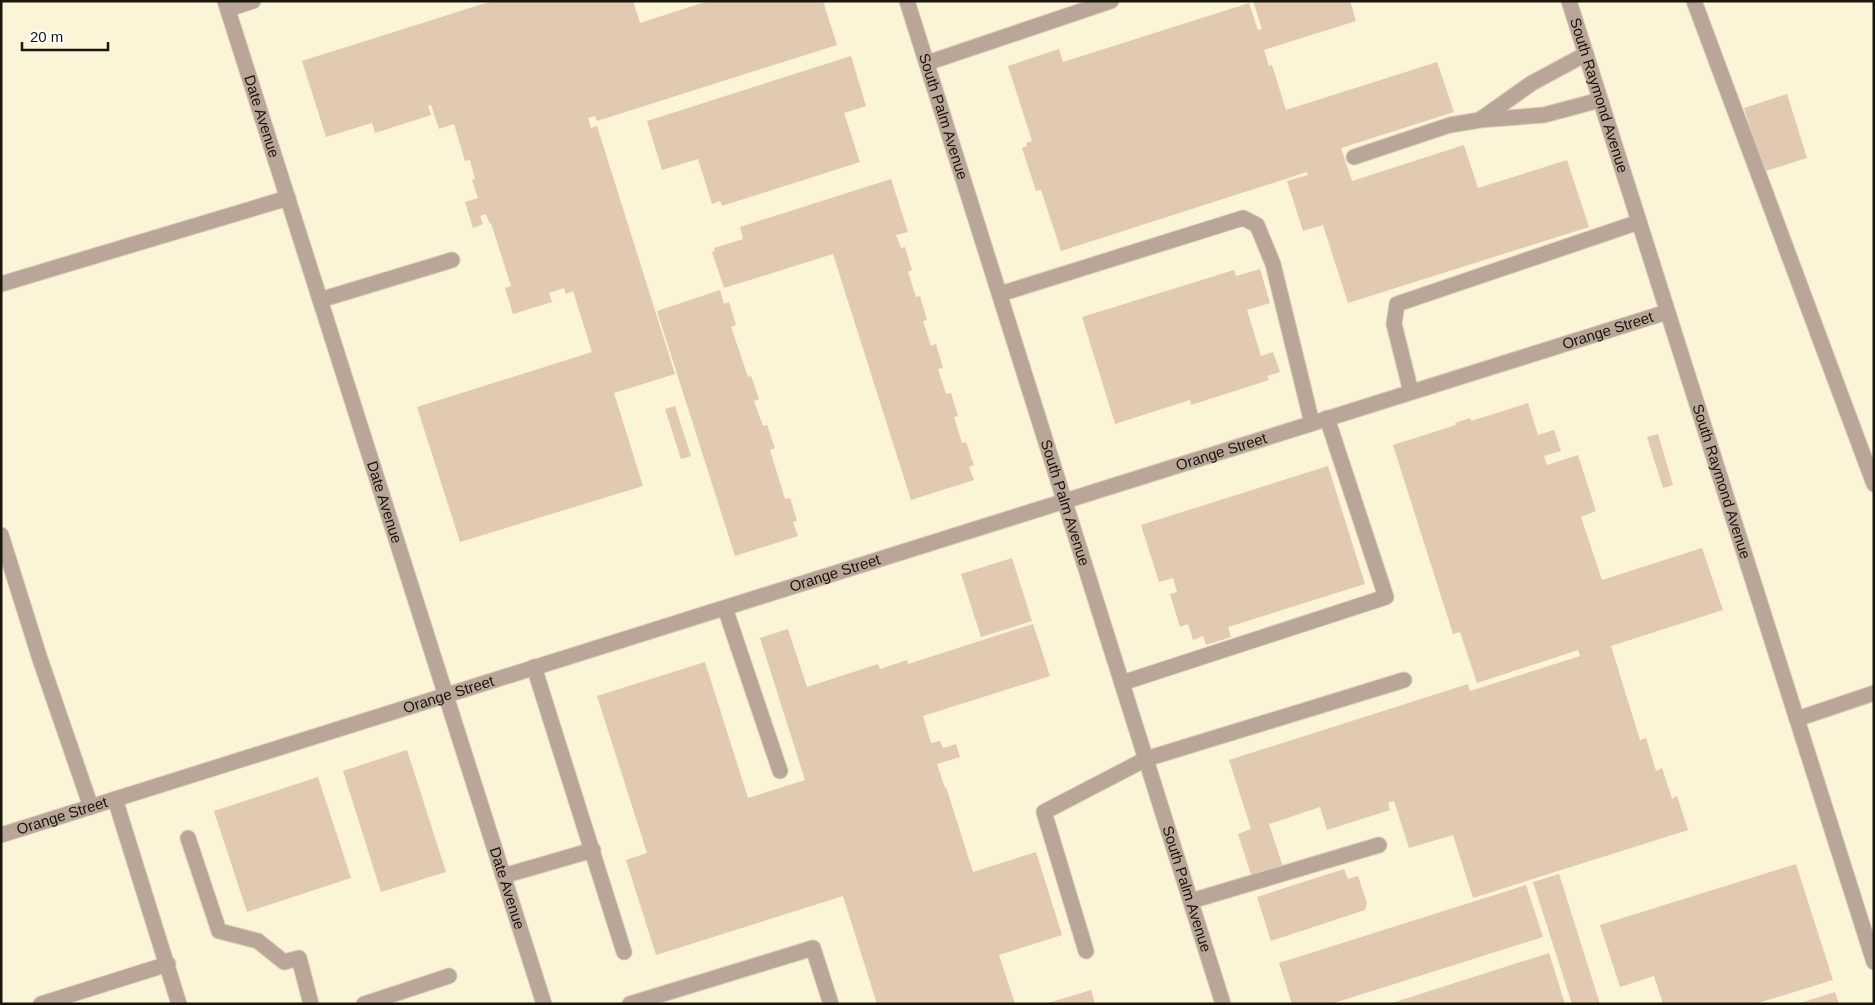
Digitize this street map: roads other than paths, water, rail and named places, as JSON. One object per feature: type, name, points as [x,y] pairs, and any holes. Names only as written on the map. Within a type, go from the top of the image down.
[{"type":"street","points":[[227,5],[253,1]]},
{"type":"street","name":"South Palm Avenue","points":[[908,1],[1223,1004]]},
{"type":"street","points":[[927,62],[1111,1]]},
{"type":"street","name":"South Raymond Avenue","points":[[1569,1],[1874,962]]},
{"type":"street","points":[[1694,1],[1874,484]]},
{"type":"street","name":"Date Avenue","points":[[227,5],[544,1004]]},
{"type":"street","points":[[1480,120],[1532,82],[1586,54]]},
{"type":"street","points":[[1354,157],[1450,125],[1480,120],[1544,115],[1600,100]]},
{"type":"street","points":[[1,284],[288,198]]},
{"type":"street","points":[[1000,294],[1243,218],[1257,225],[1273,264],[1312,423]]},
{"type":"street","points":[[1410,392],[1394,324],[1398,304],[1639,222]]},
{"type":"street","points":[[320,300],[452,260]]},
{"type":"street","name":"Orange Street","points":[[1,835],[1668,312]]},
{"type":"street","points":[[1122,683],[1386,597],[1327,418]]},
{"type":"street","points":[[1,535],[40,659],[91,807]]},
{"type":"street","points":[[725,608],[780,771]]},
{"type":"street","points":[[534,668],[624,952]]},
{"type":"street","points":[[1086,951],[1044,812],[1146,759],[1404,680]]},
{"type":"street","points":[[1797,719],[1874,693]]},
{"type":"street","points":[[115,799],[179,1004]]},
{"type":"street","points":[[188,838],[219,931],[258,941],[284,962],[299,958],[311,1004]]},
{"type":"street","points":[[1191,901],[1379,845]]},
{"type":"street","points":[[503,876],[593,850]]},
{"type":"street","points":[[630,1004],[813,948],[831,1004]]},
{"type":"street","points":[[40,1004],[168,964]]},
{"type":"street","points":[[364,1004],[449,976]]}]
